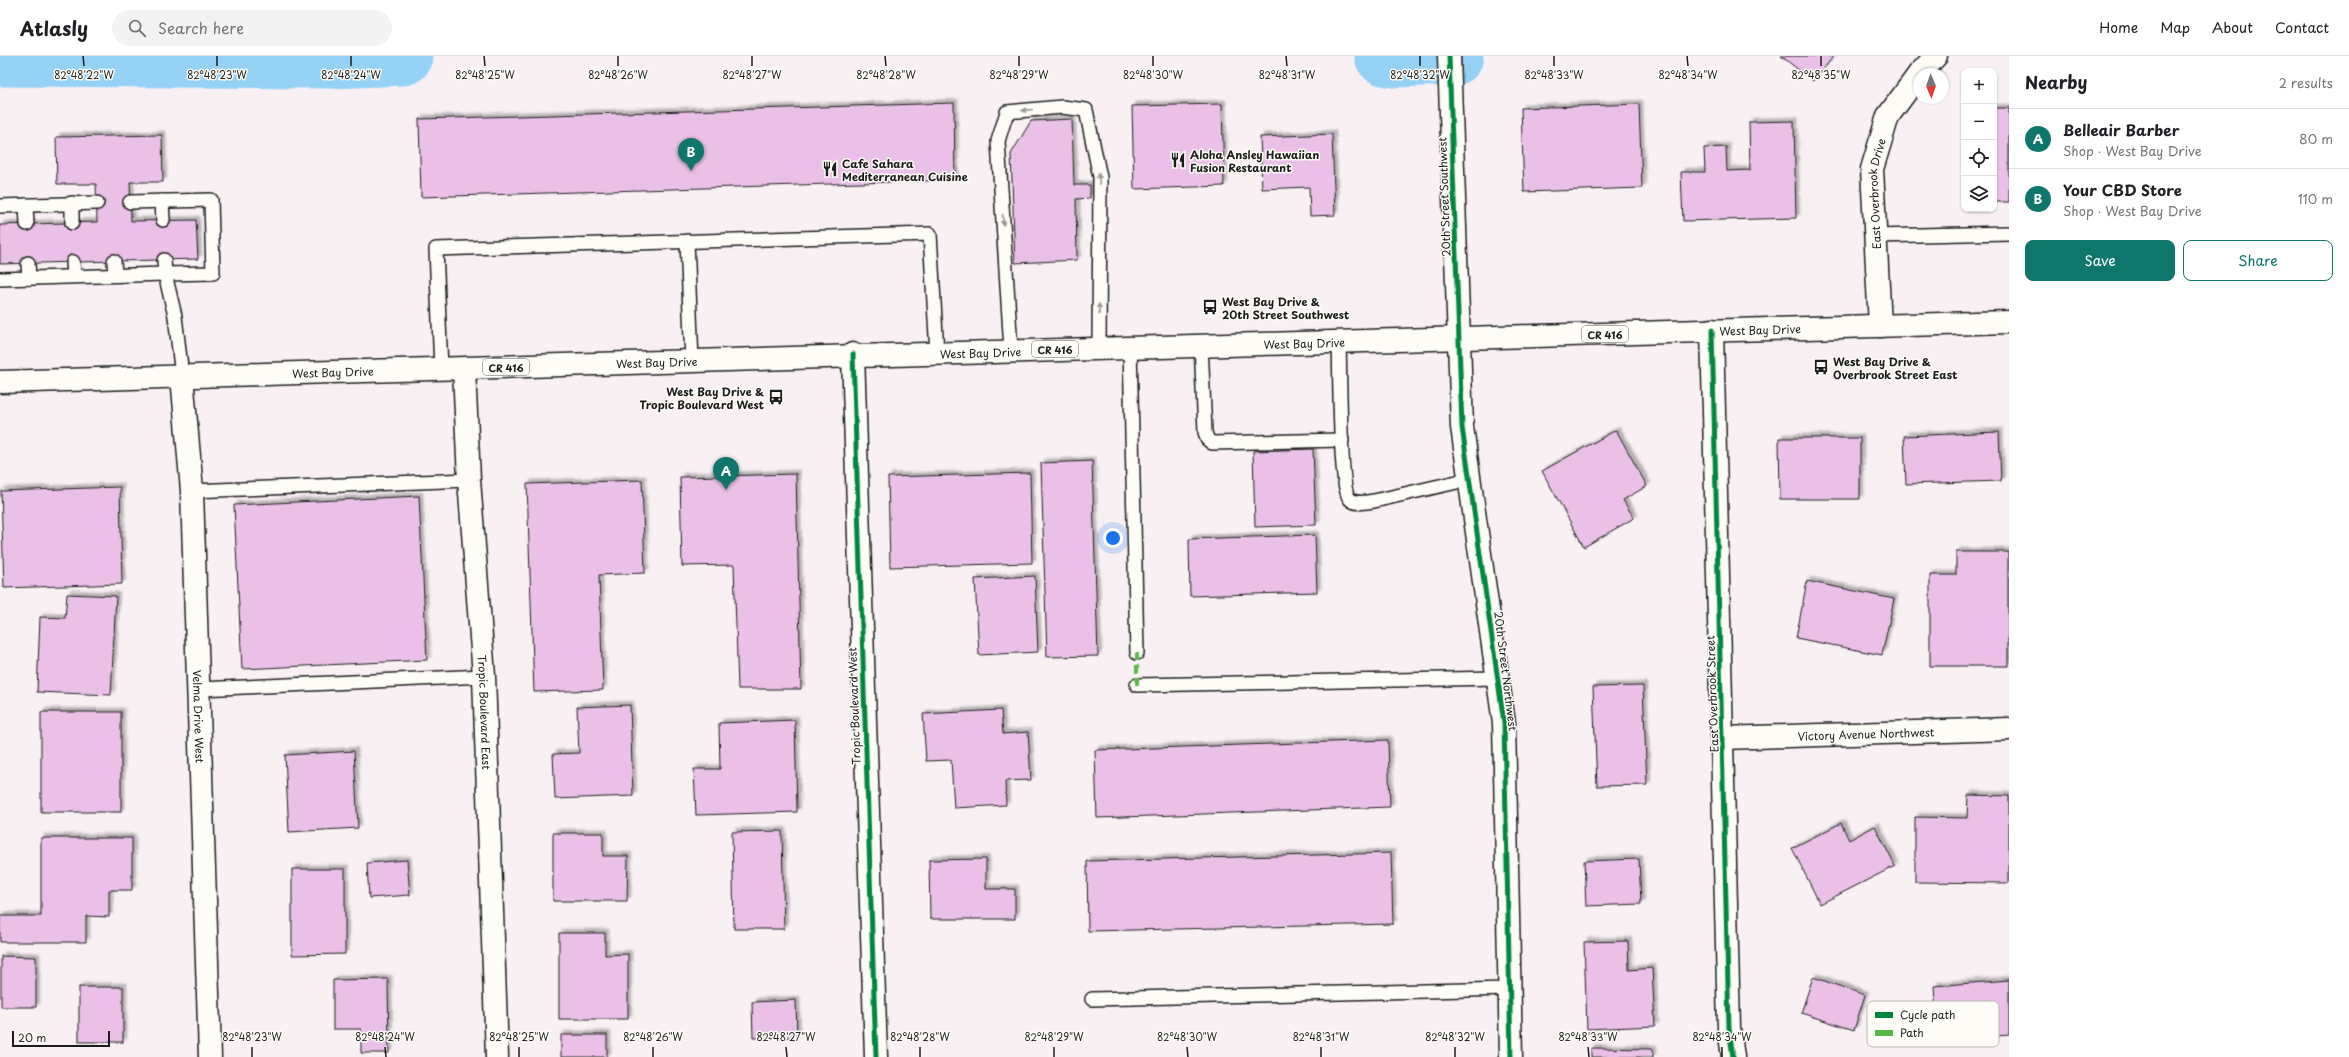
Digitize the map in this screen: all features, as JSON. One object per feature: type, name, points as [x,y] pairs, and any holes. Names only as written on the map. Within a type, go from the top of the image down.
[{"type":"street","name":"20th Street Southwest","points":[[1450,56],[1459,338]]},
{"type":"street","name":"East Overbrook Drive","points":[[1925,68],[1936,56]]},
{"type":"street","name":"East Overbrook Drive","points":[[1880,326],[1872,169],[1888,116],[1913,82]]},
{"type":"street","name":"West Bay Drive","points":[[0,382],[464,369],[853,354],[1201,346],[2009,322]]},
{"type":"street","name":"East Overbrook Street","points":[[1712,330],[1729,1028],[1733,1057]]},
{"type":"street","name":"20th Street Northwest","points":[[1459,338],[1462,427],[1504,723],[1512,1057]]},
{"type":"street","name":"Tropic Boulevard West","points":[[853,354],[876,1057]]},
{"type":"street","name":"Tropic Boulevard East","points":[[464,369],[469,480],[484,676],[498,1057]]},
{"type":"street","name":"Velma Drive West","points":[[182,376],[192,491],[200,689],[210,1057]]},
{"type":"street","name":"Victory Avenue Northwest","points":[[1723,738],[2009,729]]},
{"type":"lane","points":[[1011,350],[998,141],[1007,112],[1062,106],[1086,110],[1100,177],[1099,348]]},
{"type":"lane","points":[[0,279],[213,273],[211,200],[130,202]]},
{"type":"lane","points":[[162,201],[163,220]]},
{"type":"lane","points":[[0,206],[97,202]]},
{"type":"lane","points":[[72,203],[72,223]]},
{"type":"lane","points":[[26,205],[27,224]]},
{"type":"lane","points":[[1875,236],[2009,233]]},
{"type":"lane","points":[[441,369],[436,249],[930,234],[937,352]]},
{"type":"lane","points":[[687,241],[692,360]]},
{"type":"lane","points":[[164,260],[165,274],[175,316],[182,376]]},
{"type":"lane","points":[[114,261],[115,275]]},
{"type":"lane","points":[[73,262],[74,276]]},
{"type":"lane","points":[[28,263],[28,278]]},
{"type":"lane","points":[[1339,341],[1345,492],[1350,500],[1358,503],[1470,479]]},
{"type":"lane","points":[[1201,346],[1205,432],[1207,439],[1212,443],[1342,440]]},
{"type":"lane","points":[[1130,347],[1137,653]]},
{"type":"lane","points":[[192,491],[469,480]]},
{"type":"lane","points":[[200,689],[484,676]]},
{"type":"lane","points":[[1137,685],[1498,678]]},
{"type":"lane","points":[[1092,999],[1510,989]]},
{"type":"building","points":[[1781,56],[1834,56],[1813,81]]},
{"type":"building","points":[[954,103],[955,180],[421,197],[419,119]]},
{"type":"building","name":"Aloha Ansley Hawaiian Fusion Restaurant","points":[[1222,104],[1224,186],[1134,189],[1132,106]]},
{"type":"building","points":[[1639,104],[1642,188],[1524,192],[1521,108]]},
{"type":"building","points":[[1997,108],[2009,108],[2009,202],[1997,202]]},
{"type":"building","points":[[1072,119],[1074,185],[1090,185],[1090,198],[1076,199],[1077,260],[1015,263],[1011,154],[1031,121]]},
{"type":"building","points":[[1794,121],[1796,218],[1683,221],[1681,172],[1705,172],[1704,148],[1726,147],[1727,171],[1750,170],[1749,122]]},
{"type":"building","points":[[1332,134],[1335,215],[1310,216],[1309,187],[1262,189],[1260,137]]},
{"type":"building","points":[[162,135],[163,182],[130,182],[131,221],[196,220],[198,259],[0,264],[0,225],[97,222],[96,184],[57,184],[56,137]]},
{"type":"building","points":[[1616,430],[1647,486],[1623,500],[1634,518],[1584,547],[1542,471]]},
{"type":"building","points":[[1999,432],[2001,481],[1906,484],[1904,436]]},
{"type":"building","points":[[1779,438],[1860,438],[1860,499],[1780,499]]},
{"type":"building","points":[[1313,449],[1316,525],[1255,527],[1253,451]]},
{"type":"building","points":[[1092,461],[1098,656],[1047,657],[1041,463]]},
{"type":"building","points":[[1030,473],[1032,563],[890,567],[888,477]]},
{"type":"building","points":[[796,474],[801,689],[738,689],[734,565],[682,566],[680,477]]},
{"type":"building","points":[[642,480],[645,573],[599,575],[603,690],[534,692],[527,484]]},
{"type":"building","points":[[120,487],[122,584],[4,588],[1,491]]},
{"type":"building","points":[[419,496],[427,660],[242,669],[234,505]]},
{"type":"building","points":[[1315,535],[1317,592],[1190,596],[1189,539]]},
{"type":"building","points":[[1956,552],[2008,552],[2008,666],[1930,666],[1930,575],[1956,575]]},
{"type":"building","points":[[1035,576],[1038,652],[979,655],[975,579]]},
{"type":"building","points":[[1807,581],[1894,599],[1882,655],[1796,638]]},
{"type":"building","points":[[67,594],[116,596],[111,695],[37,692],[40,617],[65,618]]},
{"type":"building","points":[[1643,686],[1647,785],[1597,786],[1593,687]]},
{"type":"building","points":[[630,705],[633,796],[555,799],[553,754],[579,753],[577,707]]},
{"type":"building","points":[[1001,710],[1003,734],[1028,732],[1031,780],[1005,781],[1006,805],[954,808],[951,760],[926,761],[923,714]]},
{"type":"building","points":[[41,712],[121,712],[121,812],[41,812]]},
{"type":"building","points":[[795,720],[797,812],[696,815],[694,769],[720,769],[719,723]]},
{"type":"building","points":[[1388,740],[1390,807],[1097,818],[1095,750]]},
{"type":"building","points":[[354,751],[358,828],[289,832],[285,755]]},
{"type":"building","points":[[1968,795],[2009,796],[2009,883],[1915,882],[1915,817],[1967,818]]},
{"type":"building","points":[[1841,823],[1849,840],[1875,826],[1895,866],[1820,904],[1792,848]]},
{"type":"building","points":[[782,831],[784,929],[734,929],[732,832]]},
{"type":"building","points":[[553,833],[603,833],[603,856],[628,856],[627,901],[553,901]]},
{"type":"building","points":[[41,838],[132,838],[132,890],[109,890],[109,917],[86,916],[86,942],[0,942],[0,916],[41,916]]},
{"type":"building","points":[[1391,853],[1393,924],[1088,931],[1087,861]]},
{"type":"building","points":[[986,859],[986,889],[1015,889],[1015,919],[930,919],[929,860]]},
{"type":"building","points":[[1639,859],[1641,904],[1586,906],[1584,861]]},
{"type":"building","points":[[407,860],[410,895],[369,898],[367,863]]},
{"type":"building","points":[[292,869],[345,869],[345,954],[292,955]]},
{"type":"building","points":[[559,933],[605,933],[605,955],[628,954],[628,1019],[559,1019]]},
{"type":"building","points":[[1628,941],[1629,970],[1652,968],[1655,1026],[1587,1029],[1584,942]]},
{"type":"building","points":[[1,956],[36,957],[36,1007],[1,1007]]},
{"type":"building","points":[[1813,977],[1865,995],[1854,1030],[1801,1013]]},
{"type":"building","points":[[388,979],[389,1053],[361,1053],[361,1029],[333,1029],[333,980]]},
{"type":"building","points":[[2009,980],[2009,1035],[1999,1036],[1999,1001],[1935,1001],[1934,986]]},
{"type":"building","points":[[79,987],[123,987],[123,1042],[79,1042]]},
{"type":"building","points":[[796,1000],[797,1037],[753,1038],[752,1002]]},
{"type":"building","points":[[561,1035],[607,1035],[607,1057],[561,1057]]},
{"type":"building","points":[[1591,1048],[1653,1049],[1653,1057],[1591,1057]]},
{"type":"waterway","points":[[0,57],[333,59],[403,56]]},
{"type":"waterway","points":[[1384,56],[1393,58],[1454,56]]},
{"type":"marked path","points":[[1137,653],[1137,685]]},
{"type":"cycle path","points":[[1449,56],[1462,427],[1504,723],[1511,1057]]},
{"type":"cycle path","points":[[1712,330],[1729,1028],[1733,1057]]},
{"type":"cycle path","points":[[853,354],[876,1057]]},
{"type":"place","name":"Aloha Ansley Hawaiian Fusion Restaurant","points":[[1178,160]]},
{"type":"place","name":"Cafe Sahara Mediterranean Cuisine","points":[[830,169]]},
{"type":"place","name":"Your CBD Store","points":[[691,171]]},
{"type":"place","name":"West Bay Drive & 20th Street Southwest","points":[[1210,307]]},
{"type":"place","name":"West Bay Drive & Overbrook Street East","points":[[1821,367]]},
{"type":"place","name":"West Bay Drive & Tropic Boulevard West","points":[[776,397]]},
{"type":"place","name":"Belleair Barber","points":[[726,490]]}]
